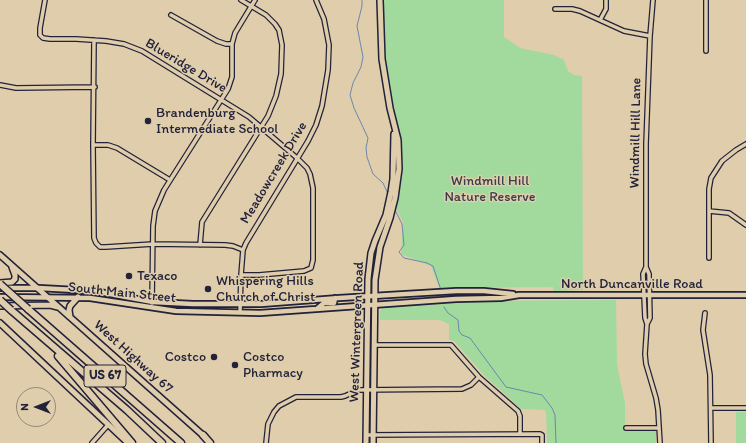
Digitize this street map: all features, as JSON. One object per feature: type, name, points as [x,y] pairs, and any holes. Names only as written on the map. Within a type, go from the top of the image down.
[{"type":"highway","name":"US 67","points":[[0,283],[181,443]]},
{"type":"highway","name":"US 67","points":[[0,299],[127,410],[162,443]]},
{"type":"highway","points":[[40,335],[132,443]]},
{"type":"highway","points":[[203,435],[210,443]]},
{"type":"main road","name":"West Wintergreen Road","points":[[373,443],[375,280],[377,264],[388,217],[396,194],[399,169],[398,140],[394,129],[382,59],[380,0]]},
{"type":"main road","name":"West Wintergreen Road","points":[[366,443],[368,279],[371,253],[375,241],[388,217],[393,179],[394,129]]},
{"type":"main road","name":"West Highway 67","points":[[0,254],[203,435]]},
{"type":"main road","points":[[0,283],[12,282],[15,279],[12,266]]},
{"type":"main road","points":[[70,318],[70,306],[78,297]]},
{"type":"main road","points":[[0,306],[50,305],[60,308]]},
{"type":"main road","points":[[0,323],[128,443]]},
{"type":"street","name":"Blueridge Drive","points":[[45,0],[40,28],[40,35],[43,38],[94,40],[124,44],[142,51],[249,117],[307,168],[312,180],[313,265],[311,268],[304,271],[259,275],[241,274]]},
{"type":"street","points":[[200,244],[202,222],[268,116],[276,96],[281,74],[282,45],[279,30],[266,15],[241,0]]},
{"type":"street","points":[[152,308],[153,226],[155,211],[170,180],[228,89],[232,78],[232,44],[235,33],[256,0]]},
{"type":"street","name":"Meadowcreek Drive","points":[[240,312],[243,250],[249,236],[310,137],[320,114],[328,70],[329,45],[326,26],[316,0]]},
{"type":"street","points":[[600,20],[606,8],[606,0]]},
{"type":"street","name":"Windmill Hill Lane","points":[[647,324],[645,318],[643,274],[646,267],[646,144],[650,36],[653,0]]},
{"type":"street","points":[[706,0],[706,51]]},
{"type":"street","points":[[555,9],[572,9],[580,11],[624,31],[650,36]]},
{"type":"street","points":[[171,15],[217,41],[232,44]]},
{"type":"street","points":[[94,40],[95,87],[93,145],[94,238],[96,243],[100,247],[153,244],[228,245],[243,250]]},
{"type":"street","points":[[0,85],[16,88],[95,87]]},
{"type":"street","points":[[93,145],[108,145],[117,148],[170,180]]},
{"type":"street","points":[[709,258],[709,190],[711,178],[722,161],[736,150],[746,145]]},
{"type":"street","points":[[709,211],[729,213],[746,225]]},
{"type":"street","name":"Windmill Hill Lane","points":[[646,267],[649,274],[650,318],[647,324],[645,345],[646,364],[656,398],[660,443]]},
{"type":"street","name":"South Main Street","points":[[0,288],[39,288],[94,291],[153,302],[193,304],[262,304],[456,291]]},
{"type":"street","points":[[94,291],[94,298]]},
{"type":"street","points":[[456,291],[456,299]]},
{"type":"street","name":"North Duncanville Road","points":[[456,291],[500,292],[519,295],[746,295]]},
{"type":"street","name":"North Duncanville Road","points":[[456,299],[501,298],[519,295]]},
{"type":"street","name":"South Main Street","points":[[0,299],[78,297],[94,298],[152,308],[240,312],[297,310],[456,299]]},
{"type":"street","points":[[318,308],[324,303],[334,303],[335,298]]},
{"type":"street","points":[[296,301],[297,310]]},
{"type":"street","points":[[193,304],[193,311]]},
{"type":"street","points":[[705,313],[703,330],[710,375],[711,443]]},
{"type":"street","points":[[374,345],[451,345],[479,377],[518,411],[520,416],[520,434]]},
{"type":"street","points":[[266,443],[266,430],[271,417],[279,406],[298,396],[341,397],[358,390],[374,389],[462,389],[471,385],[479,377]]},
{"type":"street","points":[[711,408],[746,408]]},
{"type":"street","points":[[92,443],[108,425]]},
{"type":"street","points":[[626,428],[659,428]]},
{"type":"street","points":[[366,435],[541,434],[542,443]]},
{"type":"green space","name":"Windmill Hill Nature Reserve","points":[[383,0],[504,0],[504,37],[520,48],[554,55],[564,60],[568,71],[574,75],[582,76],[583,290],[554,291],[553,287],[439,288],[431,266],[401,254],[403,222],[393,202],[398,171],[399,144],[383,40]]},
{"type":"green space","points":[[616,300],[617,365],[625,403],[625,431],[656,431],[656,443],[547,443],[545,410],[521,409],[484,375],[454,341],[449,340],[449,324],[440,320],[380,320],[380,311],[384,307],[444,304],[444,301]]},
{"type":"green space","points":[[736,412],[746,412],[746,443],[736,443]]},
{"type":"waterway","points":[[362,0],[357,26],[363,57],[361,67],[353,83],[350,95],[354,108],[368,138],[366,148],[367,157],[373,174],[383,183],[388,194]]},
{"type":"waterway","points":[[395,210],[402,224],[404,245],[399,252],[404,258],[427,263],[433,266],[441,290]]},
{"type":"waterway","points":[[444,307],[448,313],[458,320],[459,331],[462,335],[470,338],[506,387],[542,395],[552,408],[555,415],[556,443]]},
{"type":"place","name":"Brandenburg Intermediate School","points":[[148,121]]},
{"type":"place","name":"Texaco","points":[[129,276]]},
{"type":"place","name":"Whispering Hills Church of Christ","points":[[208,289]]},
{"type":"place","name":"Costco","points":[[214,357]]},
{"type":"place","name":"Costco Pharmacy","points":[[235,365]]}]
